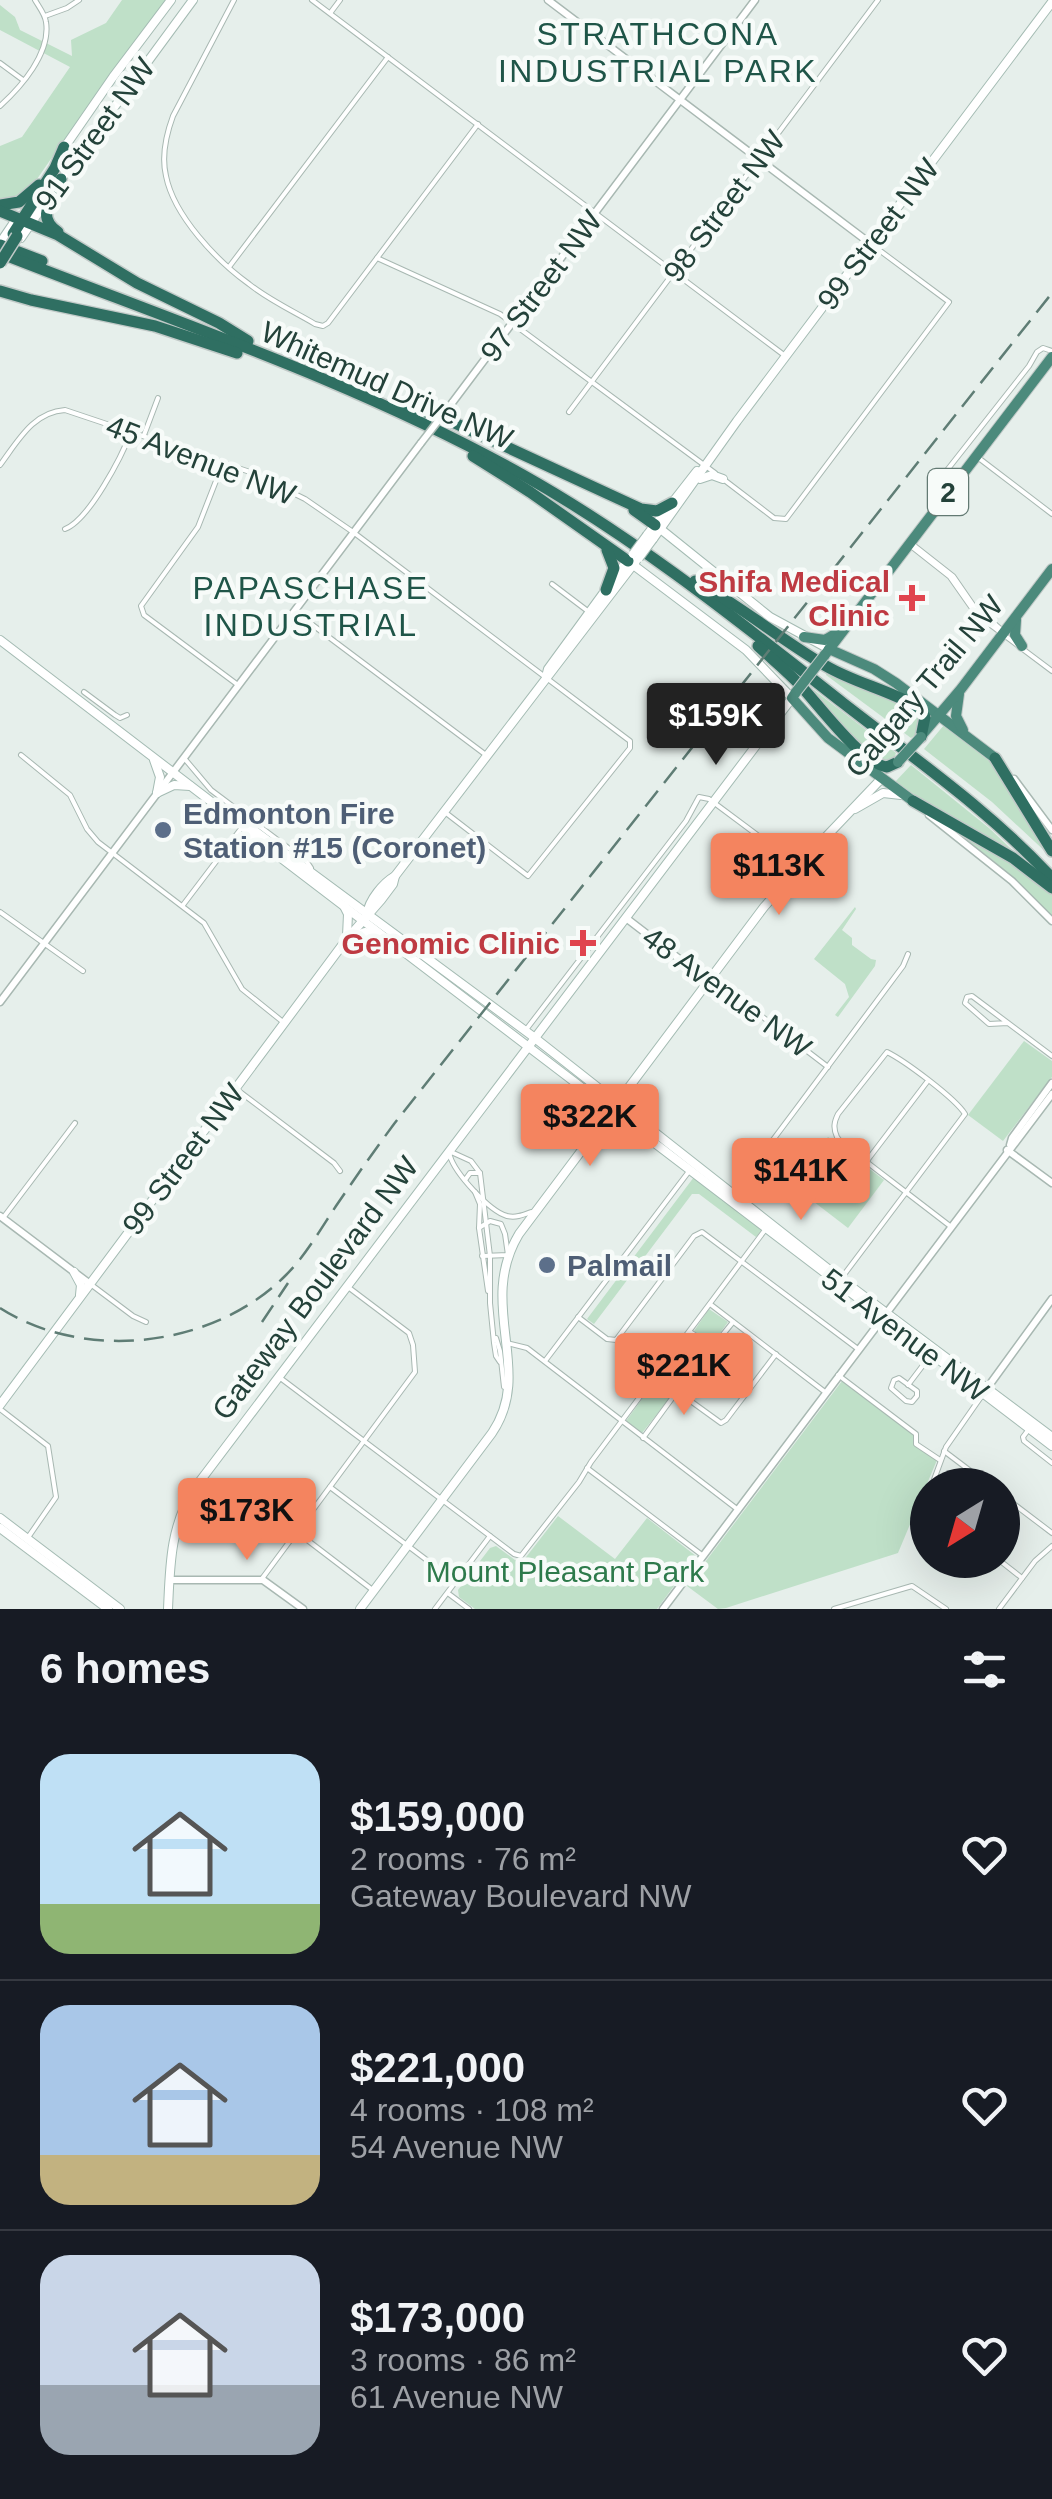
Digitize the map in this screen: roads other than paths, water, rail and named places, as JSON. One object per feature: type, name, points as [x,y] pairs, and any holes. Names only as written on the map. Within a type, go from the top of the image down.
[{"type":"highway","points":[[0,254],[64,148]]},
{"type":"highway","points":[[62,179],[48,208],[50,226],[138,283],[248,341]]},
{"type":"highway","points":[[39,185],[19,202],[0,208],[18,228],[70,241]]},
{"type":"highway","points":[[0,266],[18,228]]},
{"type":"highway","name":"Whitemud Drive NW","points":[[0,244],[400,403],[551,484],[637,538],[979,809],[1052,878]]},
{"type":"highway","name":"Whitemud Drive NW","points":[[0,254],[326,379],[414,418],[567,501],[694,584],[917,742],[1052,868]]},
{"type":"highway","points":[[0,290],[155,326],[304,376],[326,379]]},
{"type":"highway","points":[[0,298],[72,308]]},
{"type":"highway","name":"Gateway Boulevard NW","points":[[794,696],[1052,354]]},
{"type":"highway","points":[[400,403],[446,418],[646,510],[660,510],[672,503]]},
{"type":"highway","points":[[414,418],[633,559]]},
{"type":"highway","points":[[604,492],[654,532]]},
{"type":"highway","points":[[602,542],[614,566],[606,590]]},
{"type":"highway","name":"Calgary Trail NW","points":[[882,778],[961,689],[1052,569]]},
{"type":"highway","points":[[694,584],[724,597],[806,655],[918,707],[925,717],[917,742]]},
{"type":"highway","points":[[694,584],[711,606],[791,676],[866,757],[885,768],[898,762]]},
{"type":"highway","points":[[1016,616],[1014,635],[1024,649]]},
{"type":"highway","points":[[804,637],[825,640],[845,628]]},
{"type":"highway","points":[[827,652],[889,678],[995,758],[1052,850]]},
{"type":"highway","points":[[961,689],[956,715],[966,735]]},
{"type":"highway","points":[[794,696],[831,740],[908,798],[1013,858],[1052,888]]},
{"type":"main road","name":"91 Street NW","points":[[18,228],[39,185],[171,0]]},
{"type":"main road","name":"91 Street NW","points":[[0,244],[62,179],[193,0]]},
{"type":"main road","name":"99 Street NW","points":[[593,615],[606,590],[696,481],[1052,2]]},
{"type":"main road","name":"99 Street NW","points":[[654,532],[672,503],[705,466]]},
{"type":"main road","points":[[696,481],[708,476],[723,479]]},
{"type":"main road","points":[[654,532],[770,617],[827,652]]},
{"type":"main road","name":"99 Street NW","points":[[0,1407],[346,940],[373,911],[379,897],[393,884],[395,876],[546,677],[548,669],[620,583],[633,559]]},
{"type":"main road","points":[[633,559],[740,646],[794,696]]},
{"type":"main road","points":[[620,583],[636,575],[652,578]]},
{"type":"main road","name":"51 Avenue NW","points":[[0,640],[95,707],[248,833],[526,1031],[532,1042]]},
{"type":"main road","points":[[764,667],[781,695],[780,714]]},
{"type":"main road","name":"Gateway Boulevard NW","points":[[168,1609],[174,1535],[184,1506],[203,1476],[532,1042],[595,951],[626,918],[794,696]]},
{"type":"main road","points":[[152,756],[160,774],[156,793]]},
{"type":"main road","name":"Calgary Trail NW","points":[[504,1413],[510,1386],[501,1296],[508,1255],[515,1240],[708,980],[799,866],[882,778]]},
{"type":"main road","points":[[156,793],[169,786],[192,787]]},
{"type":"main road","points":[[850,811],[883,793],[908,798]]},
{"type":"main road","points":[[379,897],[378,912],[384,931],[364,932],[346,940],[348,914],[344,901],[362,902],[379,897]]},
{"type":"main road","name":"51 Avenue NW","points":[[384,931],[509,1031],[532,1042],[614,1106],[649,1127],[692,1167]]},
{"type":"main road","points":[[509,1031],[526,1031]]},
{"type":"main road","points":[[509,1031],[521,1044],[519,1058]]},
{"type":"main road","points":[[632,1081],[631,1100],[649,1127]]},
{"type":"main road","name":"51 Avenue NW","points":[[614,1106],[630,1124],[692,1167],[1052,1446]]},
{"type":"main road","points":[[596,1129],[616,1120],[630,1124]]},
{"type":"main road","points":[[74,1272],[81,1285],[78,1300]]},
{"type":"main road","name":"51 Avenue NW","points":[[839,1281],[874,1304],[931,1355],[985,1392]]},
{"type":"main road","points":[[874,1304],[894,1302]]},
{"type":"main road","points":[[360,1609],[504,1413]]},
{"type":"main road","name":"51 Avenue NW","points":[[1031,1426],[1052,1437]]},
{"type":"main road","points":[[0,1518],[108,1609]]},
{"type":"main road","points":[[0,1528],[120,1609]]},
{"type":"street","points":[[0,106],[40,56],[47,25],[35,0]]},
{"type":"street","points":[[45,16],[79,0]]},
{"type":"street","points":[[234,0],[173,116],[166,136],[165,174],[178,206],[229,268],[315,324],[323,326],[328,322],[478,124]]},
{"type":"street","points":[[312,0],[786,356]]},
{"type":"street","points":[[330,14],[340,0]]},
{"type":"street","points":[[378,258],[486,306],[514,323],[781,520],[787,518],[948,302],[548,0]]},
{"type":"street","name":"98 Street NW","points":[[570,412],[878,0]]},
{"type":"street","name":"97 Street NW","points":[[0,1002],[514,323],[751,1]]},
{"type":"street","points":[[229,268],[388,57]]},
{"type":"street","points":[[0,63],[22,80]]},
{"type":"street","points":[[683,260],[685,280]]},
{"type":"street","name":"Gateway Boulevard NW","points":[[950,490],[944,474],[1038,350],[1042,348],[1052,354]]},
{"type":"street","points":[[144,435],[158,398]]},
{"type":"street","name":"45 Avenue NW","points":[[0,465],[34,422],[52,412],[74,412],[265,478],[353,532],[631,743],[528,876],[444,812]]},
{"type":"street","points":[[65,529],[76,523],[118,464],[132,431]]},
{"type":"street","points":[[975,456],[1052,514]]},
{"type":"street","points":[[223,463],[200,522],[141,609],[238,684]]},
{"type":"street","points":[[909,543],[953,576],[973,605],[1052,671]]},
{"type":"street","points":[[552,584],[593,615]]},
{"type":"street","points":[[294,610],[486,755]]},
{"type":"street","name":"51 Avenue NW","points":[[84,692],[95,707],[120,718],[128,716]]},
{"type":"street","points":[[21,755],[64,789],[93,837],[183,905],[207,928],[246,994],[285,1023]]},
{"type":"street","name":"51 Avenue NW","points":[[184,758],[211,790],[308,862],[308,874]]},
{"type":"street","points":[[995,758],[1052,830]]},
{"type":"street","name":"Gateway Boulevard NW","points":[[526,1031],[595,951],[689,816],[697,798],[706,797],[714,802]]},
{"type":"street","points":[[908,798],[1001,872],[1052,921]]},
{"type":"street","points":[[714,802],[799,866]]},
{"type":"street","points":[[183,905],[243,826]]},
{"type":"street","points":[[656,860],[665,867]]},
{"type":"street","points":[[0,912],[83,971]]},
{"type":"street","name":"48 Avenue NW","points":[[626,918],[828,1067]]},
{"type":"street","points":[[730,1197],[903,966],[908,954]]},
{"type":"street","points":[[1008,1023],[988,1024],[969,1010],[964,1003],[967,997],[972,996],[1008,1023],[1052,1056]]},
{"type":"street","points":[[542,1010],[550,1016]]},
{"type":"street","points":[[839,1281],[906,1192],[965,1114],[888,1051],[838,1114],[834,1125],[840,1141],[866,1162],[906,1192],[950,1226]]},
{"type":"street","points":[[866,1162],[928,1081]]},
{"type":"street","points":[[1009,1148],[1012,1138],[1052,1083]]},
{"type":"street","points":[[236,1089],[340,1171]]},
{"type":"street","points":[[663,1609],[1052,1094]]},
{"type":"street","points":[[75,1123],[2,1217],[146,1322]]},
{"type":"street","points":[[763,1140],[770,1144]]},
{"type":"street","points":[[1009,1148],[1052,1183]]},
{"type":"street","points":[[449,1152],[471,1161],[480,1173],[490,1256],[490,1295]]},
{"type":"street","points":[[449,1152],[454,1169],[498,1212],[514,1217],[536,1210]]},
{"type":"street","points":[[545,1362],[692,1167]]},
{"type":"street","points":[[480,1173],[470,1172],[469,1184],[480,1201],[482,1256],[496,1356],[505,1390],[504,1413]]},
{"type":"street","points":[[469,1184],[481,1180]]},
{"type":"street","points":[[479,1228],[495,1221],[502,1226],[508,1255],[482,1256]]},
{"type":"street","points":[[279,1377],[514,1554],[523,1556],[768,1226]]},
{"type":"street","points":[[578,1318],[607,1339],[618,1338],[700,1232],[858,1349]]},
{"type":"street","points":[[261,1580],[415,1372],[409,1333],[347,1287]]},
{"type":"street","points":[[937,1468],[944,1451],[1052,1299]]},
{"type":"street","points":[[710,1304],[825,1392]]},
{"type":"street","points":[[690,1332],[713,1346],[733,1322]]},
{"type":"street","points":[[505,1342],[526,1347],[737,1508]]},
{"type":"street","points":[[656,1376],[723,1423],[776,1354]]},
{"type":"street","points":[[908,1384],[931,1355]]},
{"type":"street","points":[[838,1375],[916,1434],[916,1444],[940,1460]]},
{"type":"street","points":[[898,1378],[908,1384],[918,1394],[912,1402],[890,1386],[898,1378]]},
{"type":"street","points":[[643,1438],[678,1392]]},
{"type":"street","points":[[0,1407],[48,1446],[51,1454],[56,1498],[25,1542]]},
{"type":"street","name":"51 Avenue NW","points":[[1031,1426],[1024,1441],[1052,1463]]},
{"type":"street","points":[[944,1451],[966,1468]]},
{"type":"street","points":[[587,1468],[702,1554]]},
{"type":"street","points":[[330,1487],[432,1564]]},
{"type":"street","points":[[1020,1509],[1052,1533]]},
{"type":"street","points":[[297,1533],[374,1591]]},
{"type":"street","points":[[435,1609],[490,1536]]},
{"type":"street","points":[[999,1609],[1035,1561],[1052,1546]]},
{"type":"street","points":[[170,1580],[261,1580],[303,1609]]},
{"type":"street","points":[[838,1608],[912,1586],[946,1609]]},
{"type":"street","points":[[448,1593],[469,1609]]},
{"type":"railway","points":[[0,1308],[34,1325],[71,1336],[110,1341],[149,1339],[187,1332],[223,1318],[257,1299],[286,1275],[394,1124],[1052,293]]},
{"type":"railway","points":[[262,1322],[288,1283]]},
{"type":"place","name":"Shifa Medical Clinic","points":[[912,598]]},
{"type":"place","name":"Edmonton Fire Station #15 (Coronet)","points":[[163,830]]},
{"type":"place","name":"Genomic Clinic","points":[[583,943]]},
{"type":"place","name":"Palmail","points":[[547,1265]]},
{"type":"district","name":"STRATHCONA INDUSTRIAL PARK","points":[[658,52]]},
{"type":"district","name":"PAPASCHASE INDUSTRIAL","points":[[311,606]]},
{"type":"park label","name":"Mount Pleasant Park","points":[[565,1571]]}]
